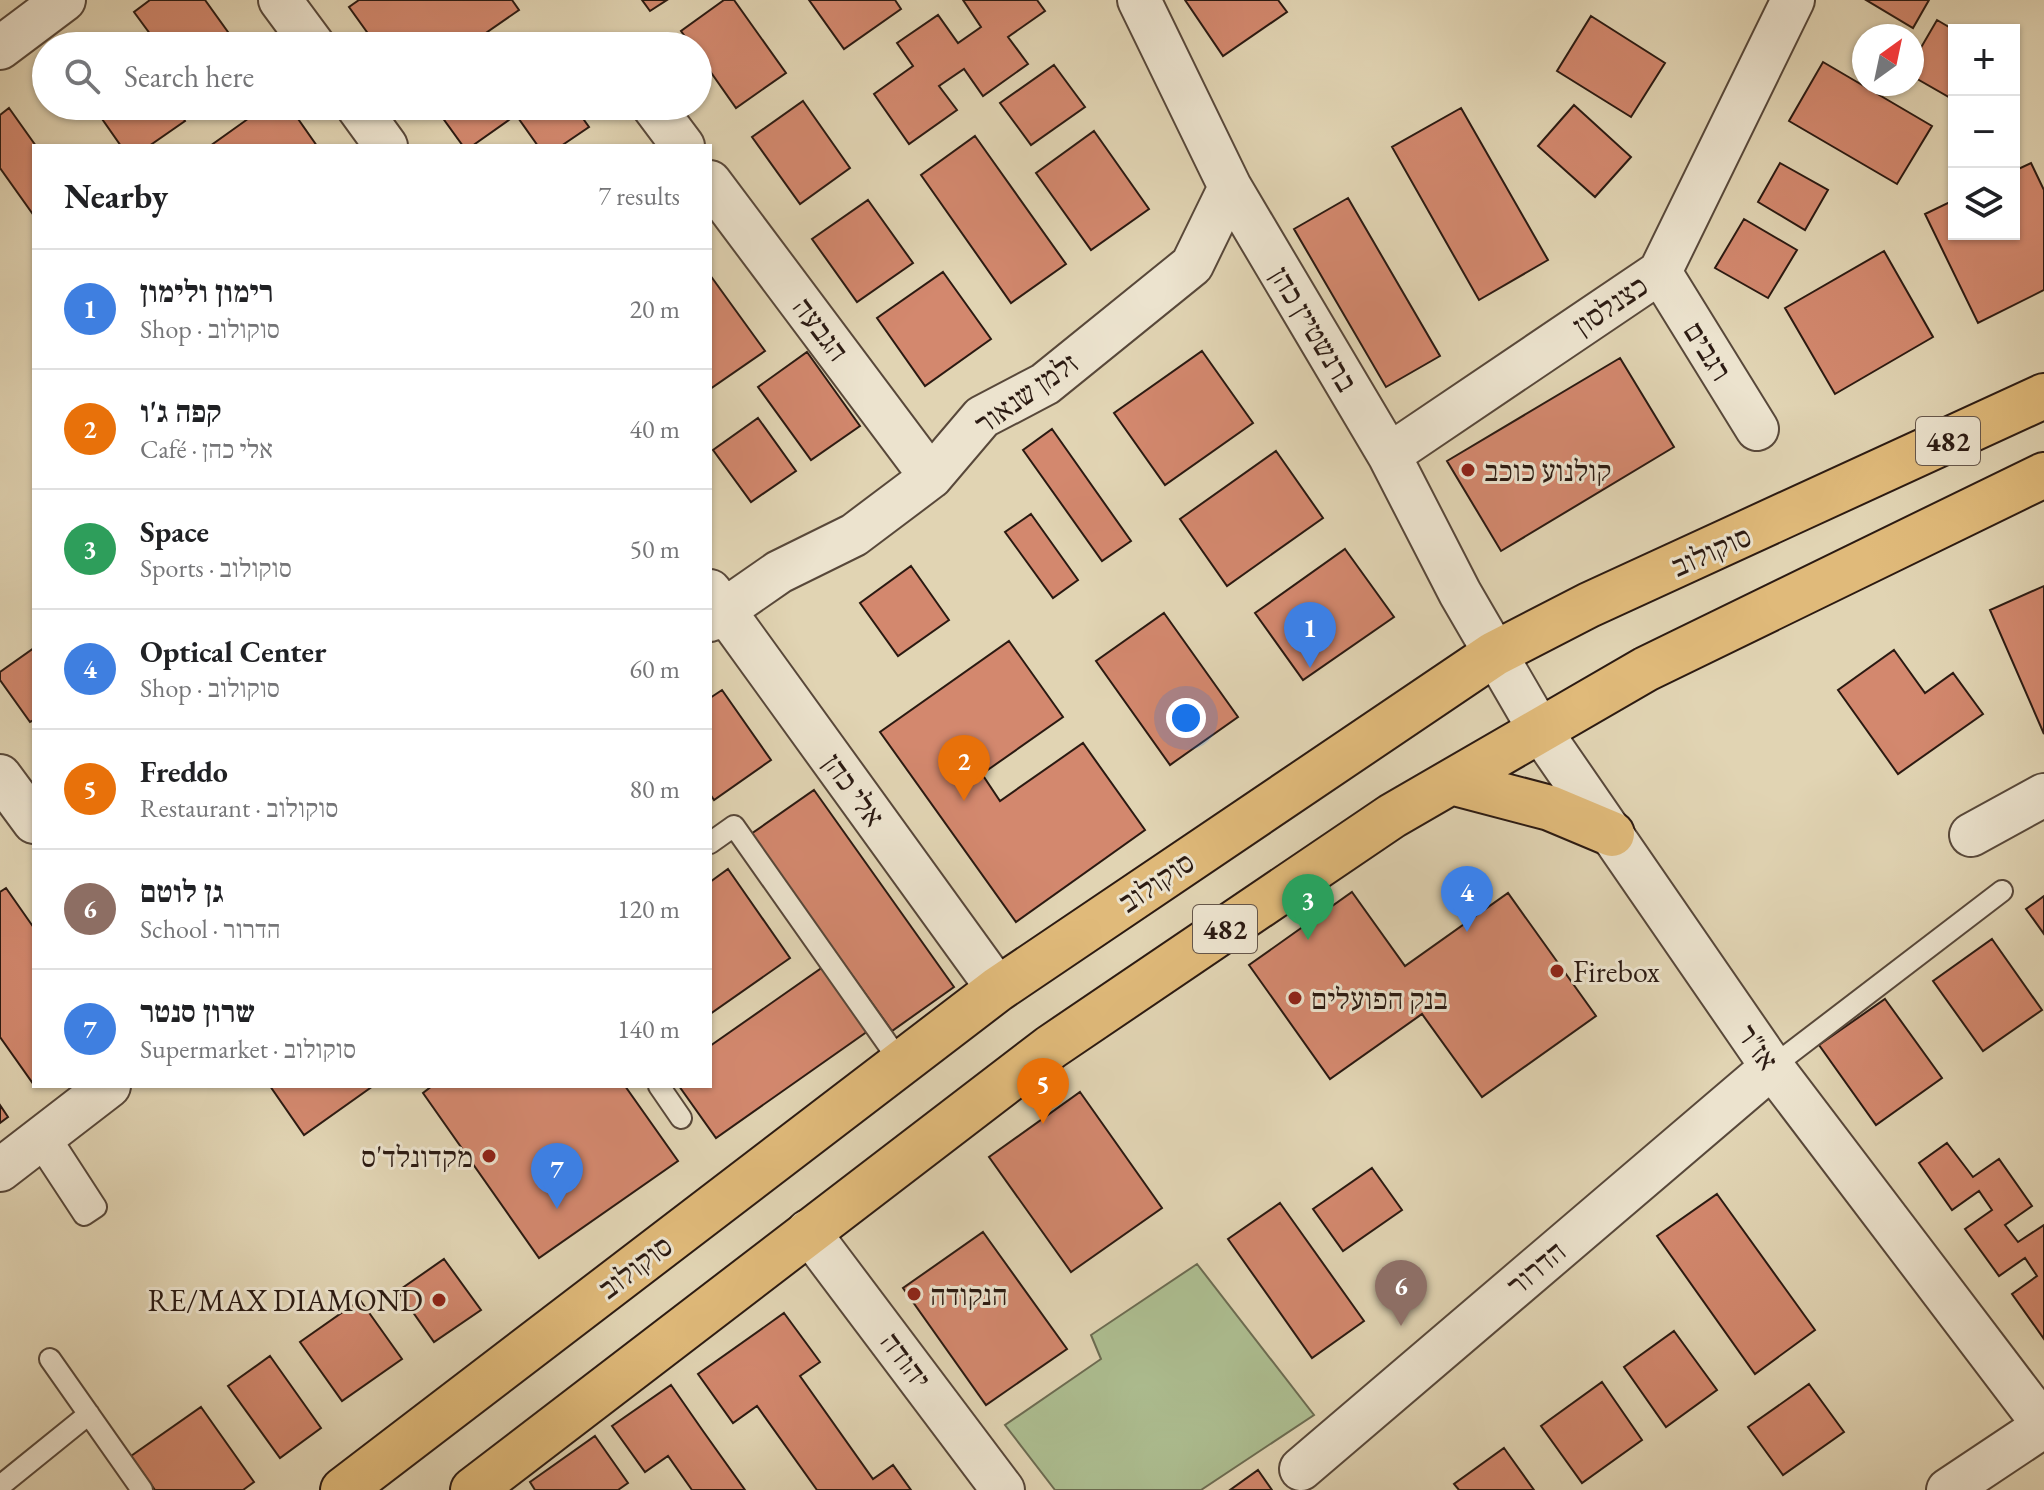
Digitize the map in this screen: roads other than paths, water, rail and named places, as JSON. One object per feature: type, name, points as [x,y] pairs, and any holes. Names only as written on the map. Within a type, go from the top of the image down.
[{"type":"main road","name":"סוקולוב","points":[[343,1490],[998,989],[1494,654],[1589,605],[2044,396]]},
{"type":"main road","name":"482","points":[[473,1490],[1051,1047],[1392,816],[1646,669],[2044,475]]},
{"type":"main road","points":[[1451,782],[1550,808],[1612,834]]},
{"type":"street","points":[[0,48],[64,0]]},
{"type":"street","points":[[280,0],[304,32]]},
{"type":"street","name":"ברנשטיין כהן","points":[[1139,0],[1230,187],[1389,455],[1494,654]]},
{"type":"street","name":"כצנלסון","points":[[1389,455],[1660,272],[1793,0]]},
{"type":"street","points":[[367,120],[385,144]]},
{"type":"street","points":[[664,120],[682,144]]},
{"type":"street","name":"הגבעה","points":[[712,185],[931,477]]},
{"type":"street","name":"זלמן שנאור","points":[[715,607],[854,535],[931,477],[982,417],[1045,384],[1192,265],[1230,187]]},
{"type":"street","name":"רגבים","points":[[1660,272],[1757,429]]},
{"type":"street","name":"אלי כהן","points":[[715,607],[998,989]]},
{"type":"street","name":"אז\"ר","points":[[1494,654],[1539,729],[1772,1067],[2044,1426]]},
{"type":"street","points":[[0,776],[31,813]]},
{"type":"street","points":[[1971,835],[2044,795]]},
{"type":"street","name":"הדרור","points":[[1301,1469],[1772,1067]]},
{"type":"street","points":[[0,1170],[106,1088]]},
{"type":"street","name":"יהודה","points":[[808,1231],[1003,1490]]},
{"type":"street","points":[[1948,1490],[2044,1426]]},
{"type":"lane","points":[[712,842],[734,826],[901,1063]]},
{"type":"lane","points":[[1772,1067],[2002,891]]},
{"type":"lane","points":[[660,1088],[681,1118]]},
{"type":"lane","points":[[50,1359],[142,1490]]},
{"type":"lane","points":[[0,1486],[89,1414]]},
{"type":"place","name":"קולנוע כוכב","points":[[1468,470]]},
{"type":"place","name":"רימון ולימון","points":[[1310,668]]},
{"type":"place","name":"קפה ג'ו","points":[[964,801]]},
{"type":"place","name":"Optical Center","points":[[1467,932]]},
{"type":"place","name":"Space","points":[[1308,940]]},
{"type":"place","name":"Firebox","points":[[1557,971]]},
{"type":"place","name":"בנק הפועלים","points":[[1295,998]]},
{"type":"place","name":"Freddo","points":[[1043,1124]]},
{"type":"place","name":"מקדונלד'ס","points":[[489,1156]]},
{"type":"place","name":"שרון סנטר","points":[[557,1209]]},
{"type":"place","name":"הנקודה","points":[[914,1294]]},
{"type":"place","name":"RE/MAX DIAMOND","points":[[439,1300]]},
{"type":"place","name":"גן לוטם","points":[[1401,1326]]}]
